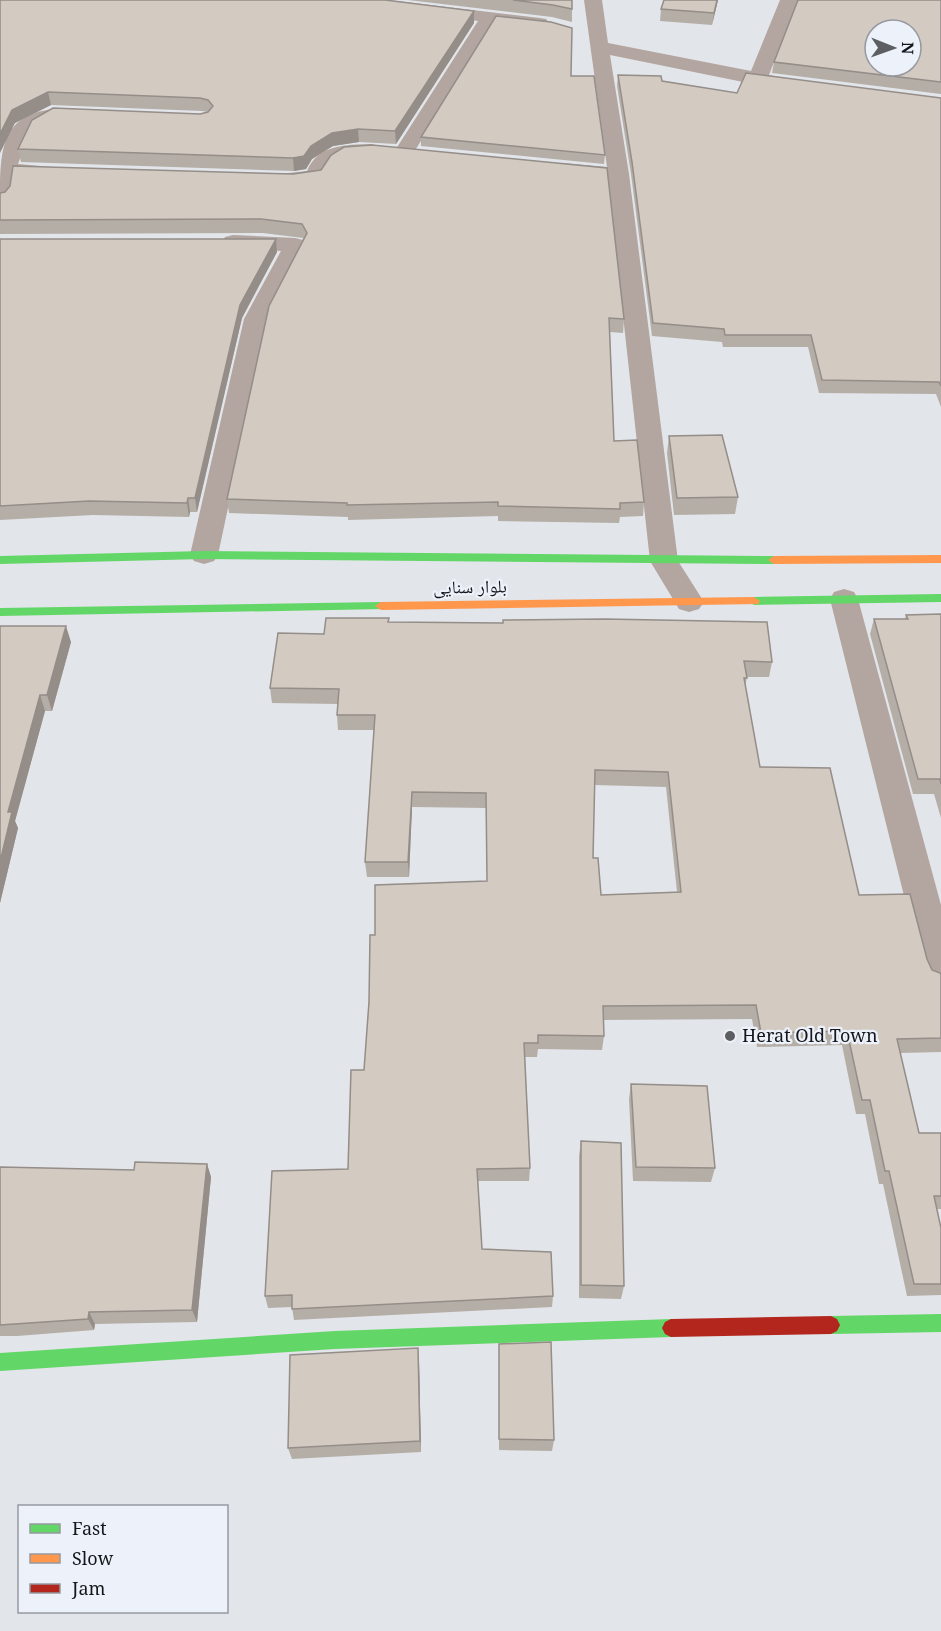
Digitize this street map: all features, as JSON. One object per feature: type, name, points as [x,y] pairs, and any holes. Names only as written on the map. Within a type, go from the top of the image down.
[{"type":"main road","name":"بلوار سنایی","points":[[0,560],[204,555],[664,561],[941,559]]},
{"type":"main road","name":"بلوار سنایی","points":[[0,612],[941,598]]},
{"type":"main road","points":[[0,1362],[97,1354],[534,1331],[941,1323]]},
{"type":"street","points":[[342,0],[552,24]]},
{"type":"street","points":[[593,0],[590,38],[618,174],[664,561],[689,602]]},
{"type":"street","points":[[758,79],[789,0]]},
{"type":"street","points":[[404,152],[489,18]]},
{"type":"street","points":[[590,38],[758,79],[804,86]]},
{"type":"street","points":[[0,198],[5,170],[24,128],[51,113],[86,115]]},
{"type":"street","points":[[259,178],[315,177],[321,162],[340,152],[374,150],[427,155]]},
{"type":"street","points":[[544,167],[618,174]]},
{"type":"street","points":[[5,170],[74,172]]},
{"type":"street","points":[[204,555],[256,319],[295,245],[215,242]]},
{"type":"street","points":[[844,600],[941,972]]},
{"type":"building","points":[[0,0],[385,0],[474,11],[395,131],[358,129],[332,133],[311,146],[304,156],[293,158],[18,149],[32,120],[53,108],[200,114],[208,112],[213,106],[208,100],[200,98],[48,92],[12,110],[0,134]]},
{"type":"building","points":[[513,0],[572,0],[572,9],[553,5]]},
{"type":"building","points":[[664,0],[717,0],[714,13],[661,9]]},
{"type":"building","points":[[798,0],[941,0],[941,82],[908,78],[923,78],[923,18],[863,18],[863,73],[774,62]]},
{"type":"building","points":[[496,16],[551,22],[572,28],[571,76],[594,76],[605,155],[421,137]]},
{"type":"building","points":[[746,73],[941,98],[941,386],[939,382],[822,380],[811,335],[725,335],[724,329],[653,323],[618,75],[661,76],[662,81],[737,93]]},
{"type":"building","points":[[372,145],[607,168],[624,319],[609,318],[614,441],[637,440],[644,502],[620,503],[620,509],[498,506],[498,502],[347,505],[347,503],[227,499],[269,306],[307,233],[302,224],[261,219],[0,220],[0,193],[5,192],[10,186],[13,166],[293,174],[321,170],[331,155],[344,147]]},
{"type":"building","points":[[0,239],[276,239],[240,305],[195,498],[188,498],[187,503],[89,501],[0,506]]},
{"type":"building","points":[[722,435],[738,497],[677,498],[669,436]]},
{"type":"building","points":[[941,614],[941,784],[940,779],[918,779],[874,619],[908,619],[906,615]]},
{"type":"building","points":[[326,618],[389,618],[388,622],[503,623],[503,620],[605,619],[767,622],[772,662],[744,661],[747,678],[744,678],[760,767],[830,768],[859,895],[910,894],[927,959],[932,970],[941,975],[941,1038],[897,1039],[919,1133],[941,1133],[941,1196],[934,1196],[941,1228],[941,1284],[914,1284],[889,1171],[885,1171],[870,1100],[862,1100],[847,1031],[761,1033],[756,1005],[603,1006],[604,1036],[538,1035],[538,1043],[524,1043],[530,1168],[477,1169],[482,1249],[551,1252],[553,1296],[292,1309],[292,1295],[265,1296],[272,1171],[348,1169],[351,1070],[364,1070],[369,1002],[370,935],[375,935],[375,885],[487,881],[486,793],[412,792],[408,862],[365,862],[375,715],[337,715],[339,689],[270,688],[278,633],[324,634]],"holes":[[[595,770],[668,772],[681,892],[601,895],[598,858],[593,858]]]},
{"type":"building","points":[[0,626],[66,626],[47,695],[40,695],[8,812],[12,812],[0,862]]},
{"type":"building","points":[[631,1084],[707,1086],[715,1168],[636,1167]]},
{"type":"building","points":[[581,1141],[621,1143],[624,1286],[581,1285]]},
{"type":"building","points":[[135,1162],[207,1164],[192,1310],[89,1312],[88,1319],[0,1325],[0,1167],[134,1170]]},
{"type":"building","points":[[551,1342],[554,1440],[499,1439],[499,1344]]},
{"type":"building","points":[[418,1348],[420,1441],[288,1448],[290,1355]]},
{"type":"traffic: fast","points":[[0,560],[204,555],[774,560]]},
{"type":"traffic: fast","points":[[754,601],[941,598]]},
{"type":"traffic: fast","points":[[0,612],[381,606]]},
{"type":"traffic: fast","points":[[831,1325],[941,1323]]},
{"type":"traffic: fast","points":[[0,1362],[335,1340],[671,1328]]},
{"type":"traffic: slow","points":[[774,560],[941,559]]},
{"type":"traffic: slow","points":[[381,606],[754,601]]},
{"type":"traffic: jam","points":[[671,1328],[831,1325]]},
{"type":"place","name":"Herat Old Town","points":[[730,1036]]}]
